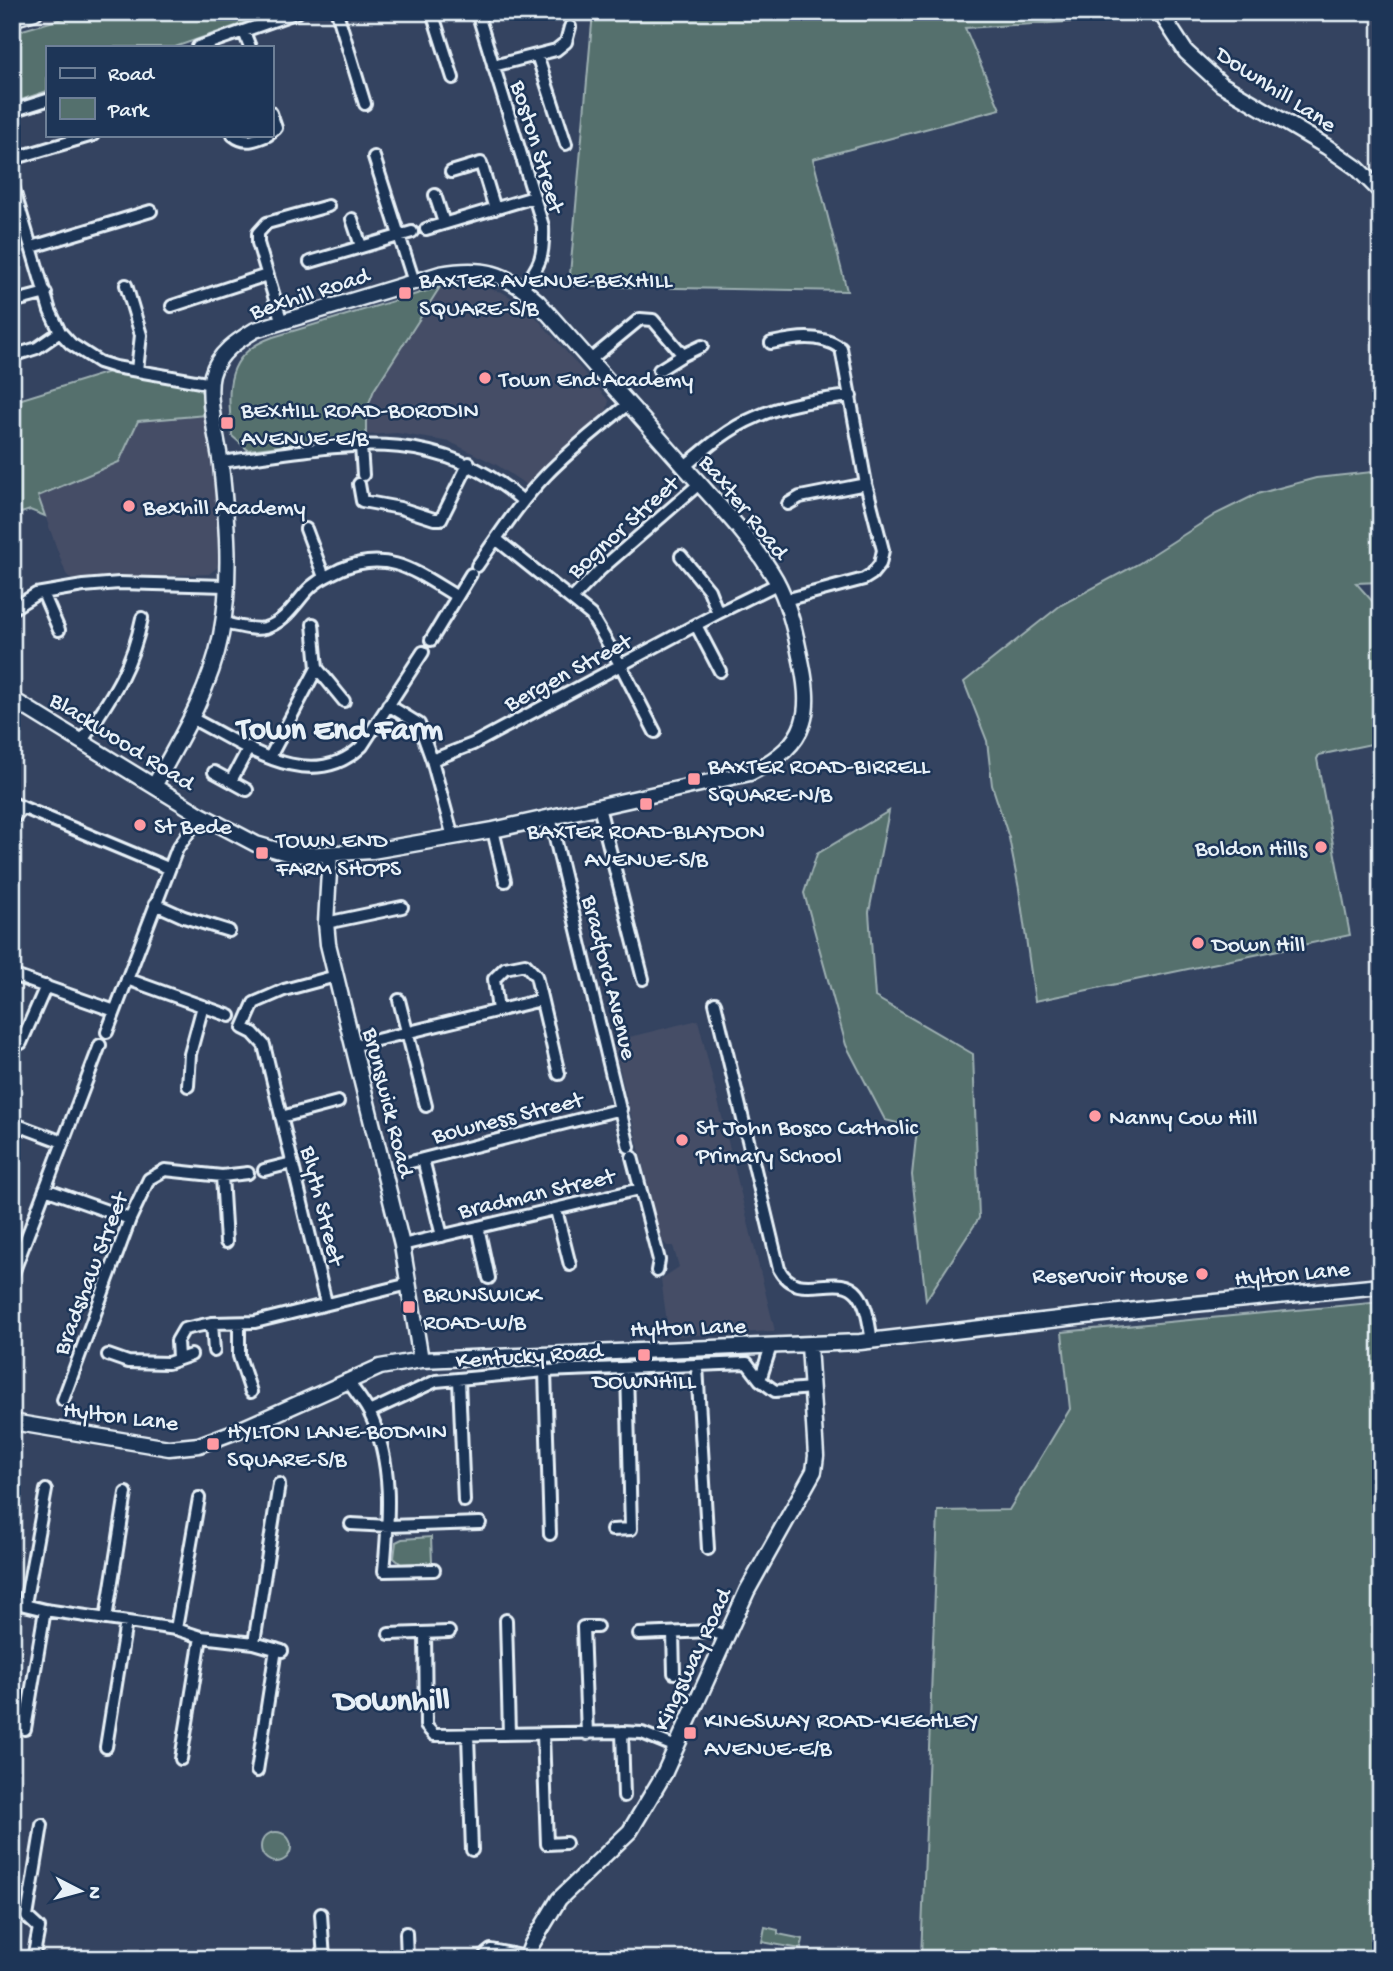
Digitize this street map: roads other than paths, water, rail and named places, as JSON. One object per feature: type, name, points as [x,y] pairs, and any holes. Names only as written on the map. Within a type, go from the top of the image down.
[{"type":"street","points":[[12,19],[35,12]]},
{"type":"street","points":[[201,46],[298,12]]},
{"type":"street","points":[[337,12],[365,104]]},
{"type":"street","points":[[432,12],[453,78]]},
{"type":"street","name":"Boston Street","points":[[477,12],[543,226],[544,253],[523,288]]},
{"type":"street","name":"Downhill Lane","points":[[1160,12],[1186,52],[1221,84],[1327,147],[1357,168],[1381,192]]},
{"type":"street","points":[[493,66],[556,50],[566,42],[570,27]]},
{"type":"street","points":[[244,32],[250,46]]},
{"type":"street","points":[[537,55],[566,144]]},
{"type":"street","points":[[12,111],[46,100]]},
{"type":"street","points":[[12,159],[90,136]]},
{"type":"street","points":[[234,136],[239,140],[250,141],[264,136]]},
{"type":"street","points":[[374,157],[414,282]]},
{"type":"street","points":[[451,172],[481,163],[495,209]]},
{"type":"street","points":[[12,183],[15,206],[32,247],[50,311],[71,344],[99,362],[212,384]]},
{"type":"street","points":[[435,195],[444,223]]},
{"type":"street","points":[[426,229],[534,197]]},
{"type":"street","points":[[282,323],[258,243],[258,233],[267,223],[328,206]]},
{"type":"street","points":[[32,247],[151,211]]},
{"type":"street","points":[[352,219],[361,246]]},
{"type":"street","points":[[310,262],[412,232]]},
{"type":"street","name":"Bexhill Road","points":[[154,786],[191,718],[213,666],[222,623],[228,540],[215,435],[212,384],[212,376],[220,357],[233,343],[255,330],[440,274],[473,270],[503,276],[523,288]]},
{"type":"street","points":[[172,306],[267,275]]},
{"type":"street","points":[[126,285],[141,335],[137,370]]},
{"type":"street","name":"Baxter Road","points":[[453,837],[750,773],[786,752],[802,727],[807,709],[807,685],[792,618],[778,584],[743,532],[523,288]]},
{"type":"street","points":[[12,302],[46,293]]},
{"type":"street","points":[[589,361],[640,318],[653,320],[682,355]]},
{"type":"street","points":[[12,356],[37,348],[61,332]]},
{"type":"street","points":[[771,343],[817,338],[841,348],[866,484],[883,550],[880,564],[864,579],[785,600]]},
{"type":"street","points":[[659,370],[702,346]]},
{"type":"street","points":[[684,467],[720,438],[757,416],[803,403],[851,396]]},
{"type":"street","points":[[431,640],[456,596],[523,501],[570,451],[628,404]]},
{"type":"street","points":[[220,462],[361,446],[395,445],[423,449],[468,463],[523,501]]},
{"type":"street","points":[[361,446],[362,501],[400,508],[434,519],[441,519],[468,463]]},
{"type":"street","name":"Bognor Street","points":[[572,599],[600,570],[699,484]]},
{"type":"street","points":[[788,504],[800,497],[866,484]]},
{"type":"street","points":[[306,529],[324,577]]},
{"type":"street","points":[[496,539],[591,615],[655,732]]},
{"type":"street","points":[[681,556],[709,590],[718,613]]},
{"type":"street","points":[[222,623],[262,629],[278,623],[306,592],[324,577],[353,564],[384,561],[402,565],[456,596]]},
{"type":"street","name":"Bergen Street","points":[[432,760],[464,749],[718,613],[778,584]]},
{"type":"street","points":[[13,607],[36,594],[83,586],[143,589],[226,586]]},
{"type":"street","points":[[43,593],[59,630]]},
{"type":"street","points":[[82,741],[119,685],[131,661],[142,618]]},
{"type":"street","points":[[270,757],[317,668],[313,624]]},
{"type":"street","points":[[696,625],[719,671]]},
{"type":"street","points":[[191,718],[284,763],[313,768],[337,763],[350,757],[362,746],[423,652]]},
{"type":"street","points":[[317,668],[344,701]]},
{"type":"street","name":"Blackwood Road","points":[[12,699],[201,815],[256,844],[287,853],[330,854],[372,851],[453,837]]},
{"type":"street","points":[[388,705],[419,724],[453,837]]},
{"type":"street","points":[[231,781],[249,747]]},
{"type":"street","points":[[214,772],[247,790]]},
{"type":"street","points":[[12,820],[17,805],[168,868]]},
{"type":"street","points":[[599,807],[643,979]]},
{"type":"street","points":[[107,1032],[168,868],[177,849],[201,815]]},
{"type":"street","name":"Bradford Avenue","points":[[550,817],[630,1152],[659,1260],[657,1271]]},
{"type":"street","points":[[493,830],[505,881]]},
{"type":"street","name":"Brunswick Road","points":[[330,854],[326,923],[335,976],[402,1245],[421,1360]]},
{"type":"street","points":[[155,904],[184,917],[229,931]]},
{"type":"street","points":[[326,923],[402,907]]},
{"type":"street","points":[[498,1011],[494,979],[505,968],[525,964],[536,976],[559,1074]]},
{"type":"street","points":[[12,975],[115,1011]]},
{"type":"street","name":"Blyth Street","points":[[326,1303],[264,1045],[253,1033],[243,1028],[254,1003],[284,990],[335,976]]},
{"type":"street","points":[[127,979],[230,1016]]},
{"type":"street","points":[[21,1043],[46,986]]},
{"type":"street","points":[[399,1000],[426,1106]]},
{"type":"street","points":[[352,1046],[541,1000]]},
{"type":"street","points":[[715,1003],[779,1269],[787,1282],[794,1286],[840,1285],[857,1293],[866,1308],[873,1341]]},
{"type":"street","points":[[188,1086],[190,1054],[202,1006]]},
{"type":"street","points":[[12,1276],[100,1045]]},
{"type":"street","name":"Blyth Street","points":[[281,1117],[338,1102]]},
{"type":"street","name":"Bowness Street","points":[[403,1164],[621,1109]]},
{"type":"street","points":[[12,1123],[63,1142]]},
{"type":"street","name":"Bradman Street","points":[[422,1159],[442,1236]]},
{"type":"street","points":[[264,1170],[292,1163]]},
{"type":"street","name":"Bradshaw Street","points":[[63,1400],[87,1351],[130,1219],[149,1179],[165,1170],[222,1176],[248,1173]]},
{"type":"street","points":[[222,1176],[226,1242]]},
{"type":"street","points":[[45,1189],[130,1219]]},
{"type":"street","name":"Bradman Street","points":[[402,1245],[640,1189]]},
{"type":"street","points":[[556,1210],[570,1265]]},
{"type":"street","points":[[478,1227],[489,1278]]},
{"type":"street","points":[[178,1358],[177,1342],[184,1329],[212,1323],[255,1322],[409,1284]]},
{"type":"street","name":"Hylton Lane","points":[[12,1422],[159,1447],[199,1445],[250,1426],[380,1367],[421,1360],[873,1341],[1151,1308],[1381,1286]]},
{"type":"street","points":[[212,1323],[214,1351]]},
{"type":"street","points":[[239,1323],[239,1356],[251,1392]]},
{"type":"street","name":"Kingsway Road","points":[[526,1958],[559,1899],[630,1831],[664,1773],[747,1591],[814,1471],[816,1456],[809,1345]]},
{"type":"street","points":[[760,1380],[771,1346]]},
{"type":"street","points":[[108,1355],[128,1362],[168,1363],[191,1355]]},
{"type":"street","name":"Kentucky Road","points":[[369,1412],[436,1381],[545,1371],[627,1370],[747,1363],[760,1380],[775,1391],[812,1388]]},
{"type":"street","points":[[698,1366],[708,1549]]},
{"type":"street","points":[[612,1530],[631,1529],[627,1370]]},
{"type":"street","points":[[545,1371],[550,1534]]},
{"type":"street","points":[[347,1380],[369,1412],[385,1459],[390,1495],[384,1571],[435,1570]]},
{"type":"street","points":[[459,1380],[464,1501]]},
{"type":"street","points":[[254,1643],[279,1484]]},
{"type":"street","points":[[24,1605],[46,1490]]},
{"type":"street","points":[[106,1619],[126,1493]]},
{"type":"street","points":[[176,1629],[199,1499]]},
{"type":"street","points":[[351,1524],[389,1526],[480,1523]]},
{"type":"street","points":[[12,1602],[45,1611],[176,1629],[201,1637],[254,1643],[279,1650],[257,1770]]},
{"type":"street","points":[[25,1729],[45,1611]]},
{"type":"street","points":[[506,1620],[509,1734]]},
{"type":"street","points":[[106,1747],[126,1622]]},
{"type":"street","points":[[587,1734],[583,1627],[597,1627]]},
{"type":"street","points":[[389,1634],[449,1632]]},
{"type":"street","points":[[639,1634],[710,1632],[726,1636]]},
{"type":"street","points":[[425,1633],[426,1726],[434,1735],[622,1732],[642,1733],[676,1747]]},
{"type":"street","points":[[673,1633],[674,1673]]},
{"type":"street","points":[[181,1759],[201,1637]]},
{"type":"street","points":[[622,1732],[624,1796]]},
{"type":"street","points":[[543,1734],[547,1844],[566,1843]]},
{"type":"street","points":[[468,1735],[472,1850]]},
{"type":"street","points":[[33,1959],[38,1928],[27,1917],[43,1825]]},
{"type":"street","points":[[321,1914],[324,1959]]},
{"type":"street","points":[[406,1933],[407,1959]]},
{"type":"street","points":[[486,1959],[486,1954],[491,1950],[526,1958]]},
{"type":"place","name":"BAXTER AVENUE-BEXHILL SQUARE-S/B","points":[[405,293]]},
{"type":"place","name":"Town End Academy","points":[[485,378]]},
{"type":"place","name":"BEXHILL ROAD-BORODIN AVENUE-E/B","points":[[227,423]]},
{"type":"place","name":"Bexhill Academy","points":[[129,506]]},
{"type":"place","name":"BAXTER ROAD-BIRRELL SQUARE-N/B","points":[[694,779]]},
{"type":"place","name":"BAXTER ROAD-BLAYDON AVENUE-S/B","points":[[646,804]]},
{"type":"place","name":"St Bede","points":[[140,825]]},
{"type":"place","name":"Boldon Hills","points":[[1321,847]]},
{"type":"place","name":"TOWN END FARM SHOPS","points":[[262,853]]},
{"type":"place","name":"Down Hill","points":[[1198,943]]},
{"type":"place","name":"Nanny Cow Hill","points":[[1095,1116]]},
{"type":"place","name":"St John Bosco Catholic Primary School","points":[[682,1140]]},
{"type":"place","name":"Reservoir House","points":[[1202,1274]]},
{"type":"place","name":"BRUNSWICK ROAD-W/B","points":[[409,1307]]},
{"type":"place","name":"DOWNHILL","points":[[644,1355]]},
{"type":"place","name":"HYLTON LANE-BODMIN SQUARE-S/B","points":[[213,1444]]},
{"type":"place","name":"KINGSWAY ROAD-KIEGHLEY AVENUE-E/B","points":[[690,1733]]},
{"type":"district","name":"Town End Farm","points":[[340,727]]},
{"type":"district","name":"Downhill","points":[[392,1698]]}]
